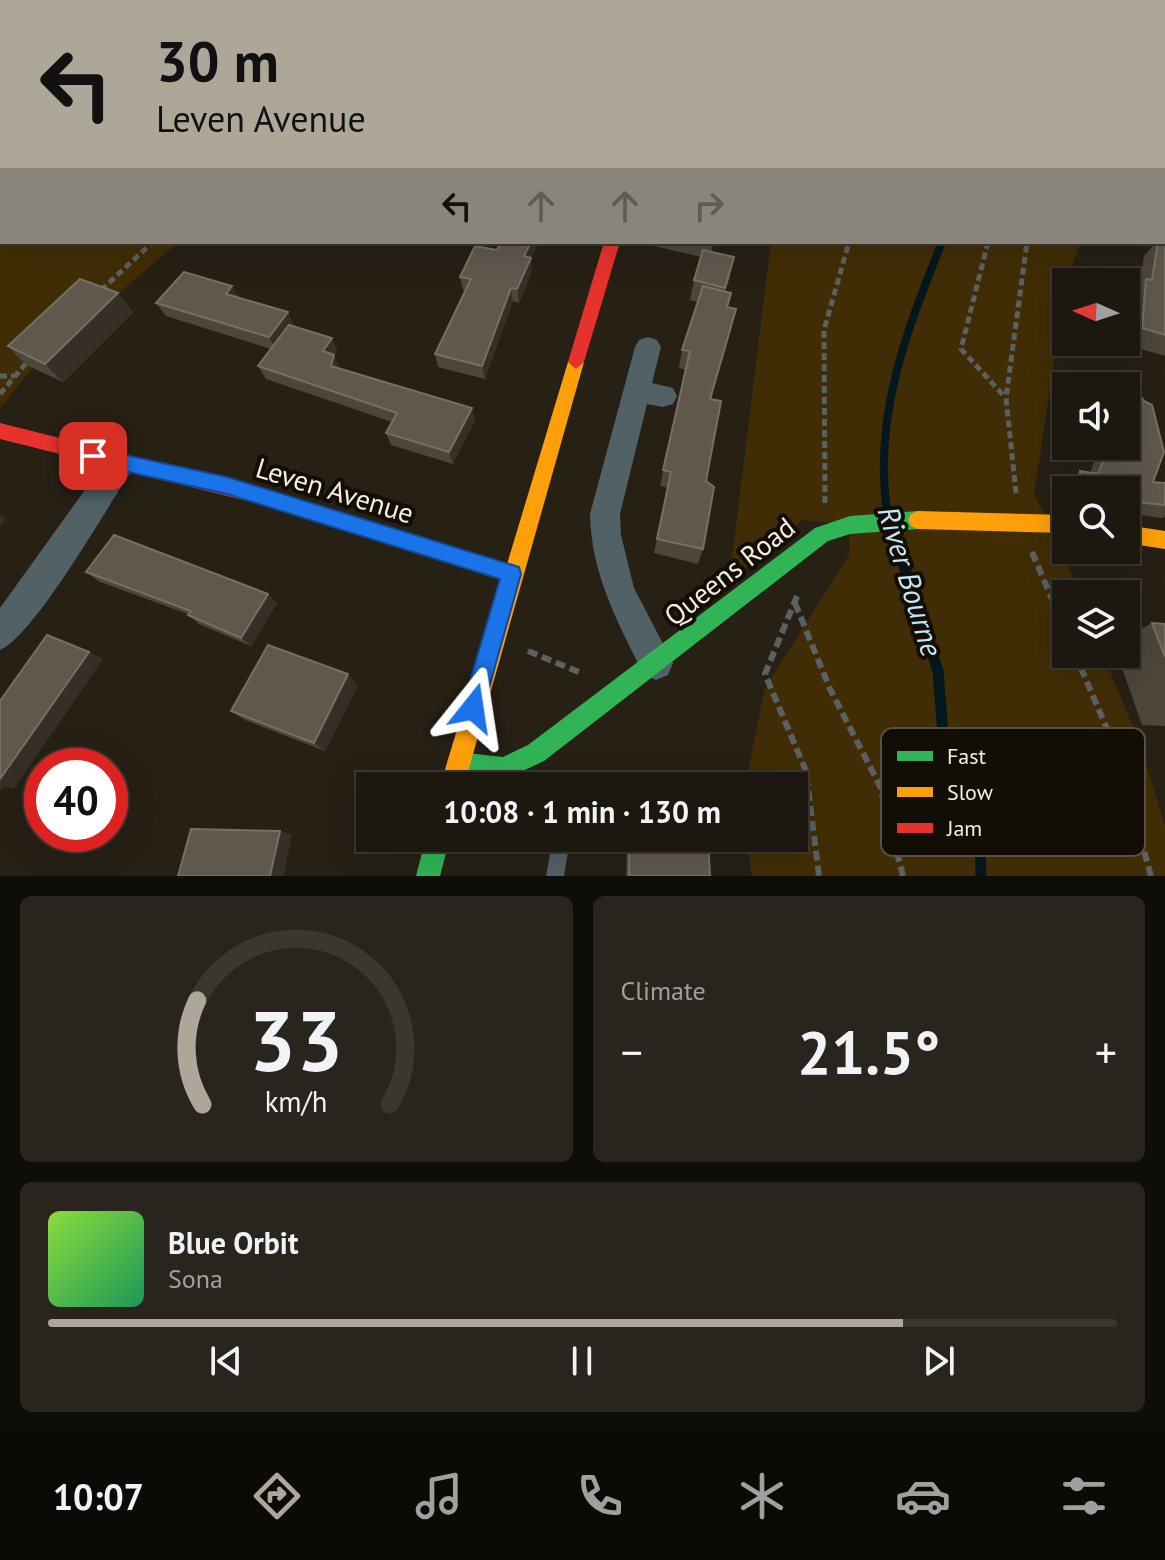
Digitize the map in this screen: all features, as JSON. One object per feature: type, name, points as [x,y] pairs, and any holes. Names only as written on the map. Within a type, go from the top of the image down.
[{"type":"street","points":[[456,772],[511,574],[611,244]]},
{"type":"street","points":[[648,347],[650,394],[605,514],[604,543],[617,587],[656,663]]},
{"type":"street","name":"Leven Avenue","points":[[0,431],[120,464],[227,486],[511,574]]},
{"type":"street","points":[[0,634],[38,585],[120,464]]},
{"type":"street","name":"Queens Road","points":[[458,763],[504,769],[546,746],[822,534],[850,525],[908,520],[1052,524]]},
{"type":"street","points":[[1140,536],[1165,540]]},
{"type":"street","points":[[428,876],[434,852]]},
{"type":"lane","points":[[555,876],[559,852]]},
{"type":"path","points":[[99,292],[151,244]]},
{"type":"path","points":[[987,244],[961,349],[1006,398]]},
{"type":"path","points":[[1027,244],[1006,398],[1019,523],[1052,600]]},
{"type":"path","points":[[0,394],[35,354]]},
{"type":"path","points":[[0,376],[15,376]]},
{"type":"path","points":[[795,602],[830,689],[881,790]]},
{"type":"path","points":[[497,625],[531,653],[596,679],[627,685]]},
{"type":"path","points":[[1081,668],[1107,728]]},
{"type":"path","points":[[1145,854],[1151,876]]},
{"type":"path","points":[[898,856],[903,876]]},
{"type":"shaded area","points":[[0,244],[177,244],[39,360],[0,408]]},
{"type":"shaded area","points":[[771,244],[1080,244],[1071,268],[1052,268],[1052,356],[1055,356],[1034,495],[1052,525],[1052,564],[1067,564],[1074,580],[1052,580],[1052,668],[1109,668],[1133,728],[881,728],[881,856],[1145,856],[1145,761],[1165,826],[1165,876],[752,876],[748,852],[808,852],[808,772],[748,772],[765,688],[849,555],[850,525],[803,520],[729,581]]},
{"type":"building","points":[[500,244],[530,244],[524,256],[531,258],[517,289],[511,288],[482,366],[435,354],[471,279],[460,277],[475,246],[497,250]]},
{"type":"building","points":[[1158,244],[1165,244],[1165,335],[1142,328],[1146,279],[1152,280]]},
{"type":"building","points":[[703,250],[734,257],[725,288],[694,280]]},
{"type":"building","points":[[184,272],[232,286],[226,294],[288,312],[269,337],[156,303]]},
{"type":"building","points":[[80,279],[118,293],[45,364],[8,346]]},
{"type":"building","points":[[703,286],[731,293],[727,307],[736,309],[710,399],[721,401],[706,481],[714,487],[703,549],[657,539],[671,472],[663,470],[690,351],[682,350]]},
{"type":"building","points":[[289,325],[332,338],[323,351],[334,355],[331,366],[472,408],[449,452],[386,433],[397,413],[258,366]]},
{"type":"building","points":[[1140,395],[1152,405],[1164,452],[1153,482],[1165,483],[1165,505],[1140,502],[1140,476],[1081,476],[1080,471],[1098,474],[1104,460],[1140,460]]},
{"type":"building","points":[[114,535],[268,594],[241,638],[188,615],[191,611],[86,572]]},
{"type":"building","points":[[1152,623],[1165,624],[1165,657]]},
{"type":"building","points":[[47,635],[89,652],[0,779],[0,701]]},
{"type":"building","points":[[268,645],[348,674],[314,743],[231,711]]},
{"type":"building","points":[[191,829],[280,831],[270,876],[178,876]]},
{"type":"building","points":[[629,852],[709,852],[710,876],[629,876]]},
{"type":"waterway","name":"River Bourne","points":[[887,512],[884,476],[889,407],[906,341],[941,244]]},
{"type":"waterway","name":"River Bourne","points":[[887,510],[888,515]]},
{"type":"waterway","name":"River Bourne","points":[[892,529],[938,671],[943,728]]},
{"type":"waterway","name":"River Bourne","points":[[980,856],[981,876]]},
{"type":"traffic: fast","points":[[263,497],[511,574]]},
{"type":"traffic: fast","points":[[458,763],[504,769],[536,753],[822,534],[850,525],[918,520]]},
{"type":"traffic: fast","points":[[428,876],[434,852]]},
{"type":"traffic: slow","points":[[456,772],[576,362]]},
{"type":"traffic: slow","points":[[918,520],[1052,524]]},
{"type":"traffic: slow","points":[[1140,536],[1165,540]]},
{"type":"traffic: jam","points":[[576,362],[611,244]]},
{"type":"traffic: jam","points":[[0,431],[263,497]]},
{"type":"route","points":[[93,456],[227,486],[511,574],[473,708]]}]
